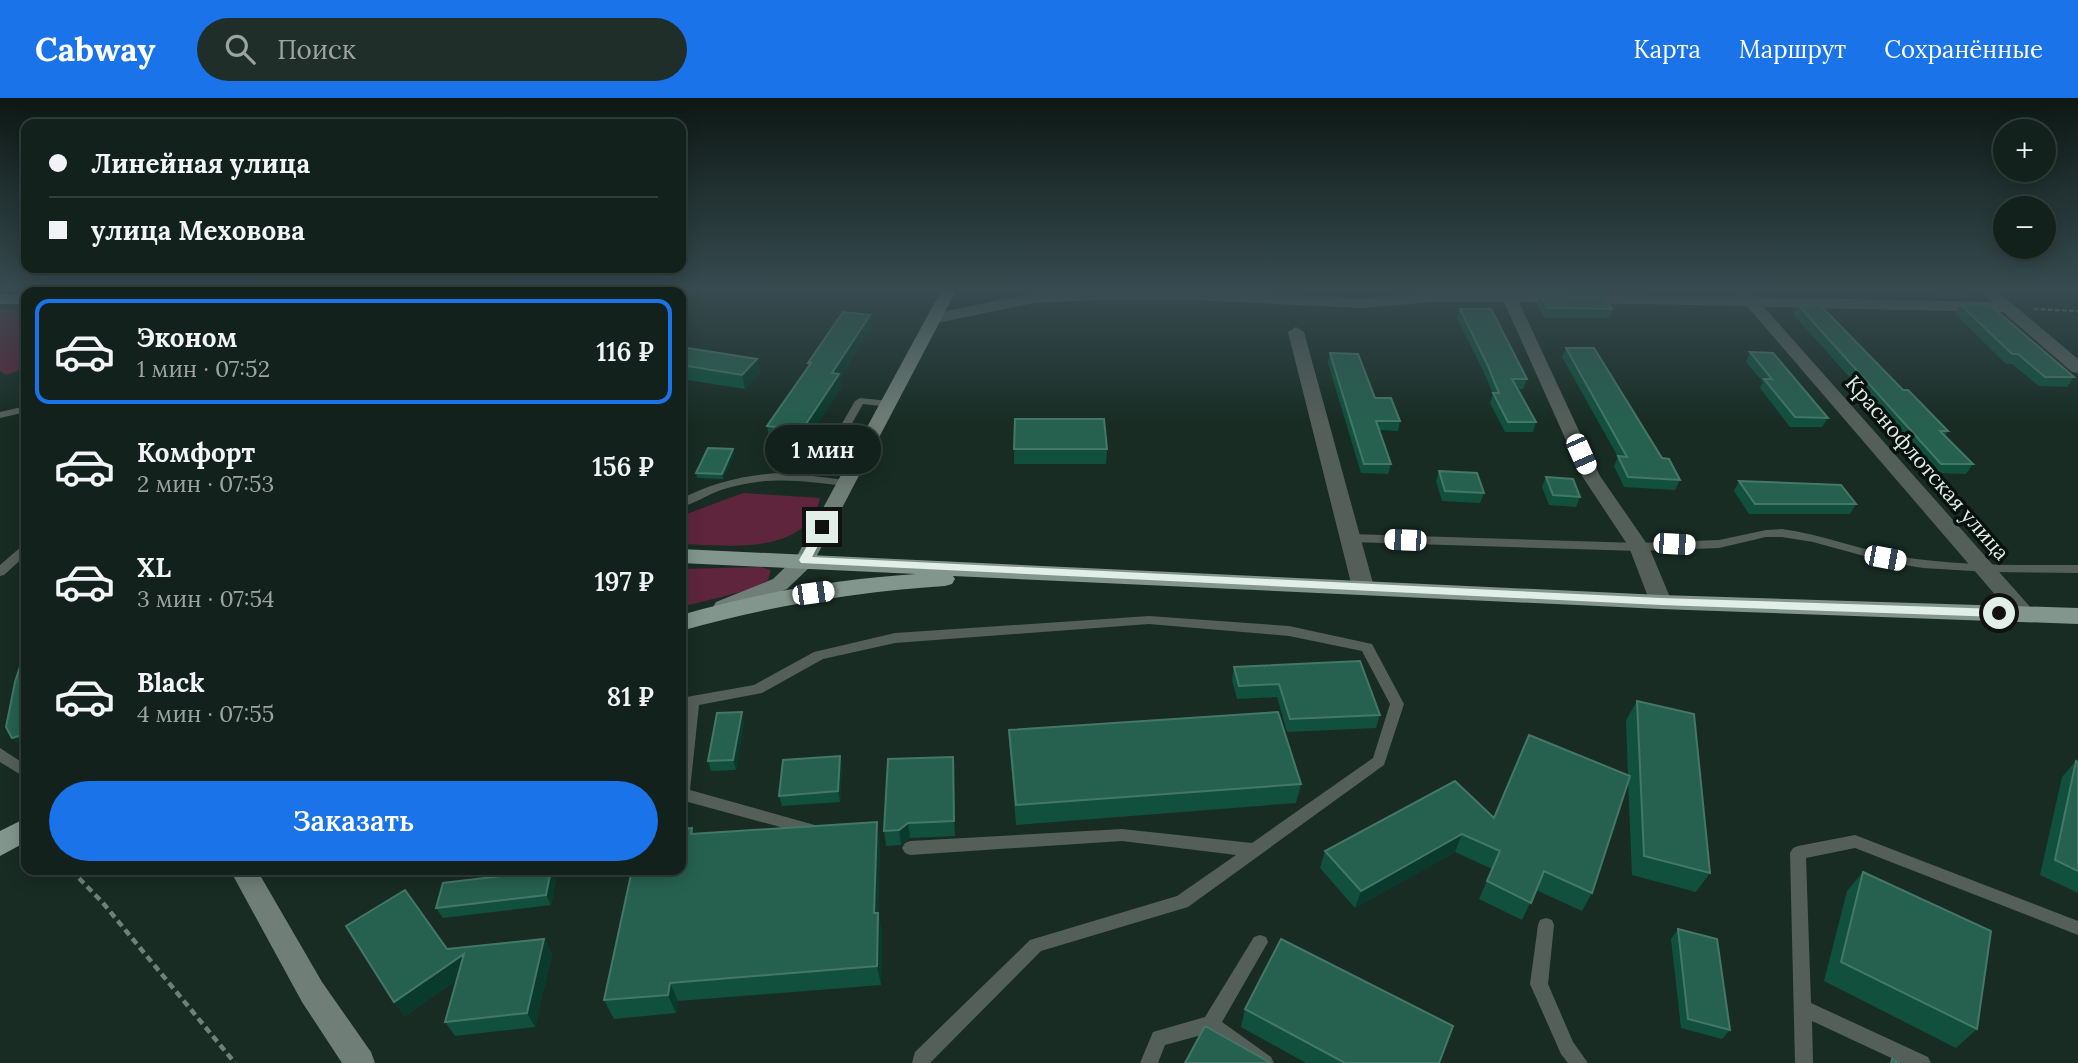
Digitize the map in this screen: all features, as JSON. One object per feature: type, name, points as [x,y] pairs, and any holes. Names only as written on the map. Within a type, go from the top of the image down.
[{"type":"main road","points":[[686,556],[1661,601],[2078,616]]},
{"type":"main road","points":[[687,621],[791,596],[877,583],[961,578],[1115,577]]},
{"type":"main road","points":[[0,845],[21,832]]},
{"type":"main road","points":[[0,853],[21,842]]},
{"type":"street","points":[[687,621],[780,584],[805,560],[928,334]]},
{"type":"street","points":[[1297,334],[1363,587]]},
{"type":"street","points":[[1527,334],[1591,476],[1639,547],[1661,601]]},
{"type":"street","name":"Краснофлотская улица","points":[[1779,334],[2024,614]]},
{"type":"street","points":[[2038,334],[2078,368]]},
{"type":"street","points":[[249,875],[312,992],[360,1063]]},
{"type":"lane","points":[[834,446],[860,401],[889,404]]},
{"type":"lane","points":[[0,415],[21,410]]},
{"type":"lane","points":[[686,501],[697,494],[740,482],[782,476],[846,483]]},
{"type":"lane","points":[[1352,538],[1639,547],[1674,544],[1706,546],[1724,544],[1756,534],[1780,533],[1828,540],[1867,554],[1902,561],[1984,568],[2078,569]]},
{"type":"lane","points":[[0,572],[21,553]]},
{"type":"lane","points":[[686,720],[687,702],[757,689],[819,654],[895,638],[1149,620],[1289,631],[1367,647],[1397,704],[1379,761],[1182,902],[1036,945],[921,1058],[921,1063]]},
{"type":"lane","points":[[0,754],[21,769]]},
{"type":"lane","points":[[686,795],[813,830]]},
{"type":"lane","points":[[910,848],[1122,835],[1254,850]]},
{"type":"lane","points":[[1804,1063],[1798,853],[1855,841],[2078,928]]},
{"type":"lane","points":[[1546,925],[1539,984],[1567,1048],[1578,1063]]},
{"type":"lane","points":[[1149,1063],[1158,1038],[1211,1024],[1260,942]]},
{"type":"lane","points":[[1801,1007],[1923,1063]]},
{"type":"lane","points":[[1211,1024],[1265,1063]]},
{"type":"path","points":[[76,875],[235,1063]]},
{"type":"shaded area","points":[[0,334],[21,334],[21,370],[6,375],[0,371]]},
{"type":"shaded area","points":[[743,493],[820,498],[812,517],[799,530],[782,539],[762,544],[686,544],[686,514]]},
{"type":"shaded area","points":[[760,567],[771,570],[768,580],[753,589],[686,606],[686,569]]},
{"type":"building","points":[[828,334],[858,334],[832,373],[839,374],[802,430],[767,426],[811,363],[808,363]]},
{"type":"building","points":[[1472,334],[1504,334],[1527,379],[1512,379],[1536,422],[1508,422],[1493,393],[1499,393]]},
{"type":"building","points":[[1824,334],[1848,334],[1948,431],[1940,431],[1973,464],[1941,464]]},
{"type":"building","points":[[1991,334],[2024,334],[2074,377],[2045,377],[2018,354],[2012,354]]},
{"type":"building","points":[[686,348],[757,359],[742,375],[686,366]]},
{"type":"building","points":[[1566,348],[1594,348],[1662,458],[1669,459],[1680,480],[1628,477],[1618,456],[1627,457]]},
{"type":"building","points":[[1750,352],[1773,353],[1828,418],[1795,417],[1764,379],[1772,379]]},
{"type":"building","points":[[1330,353],[1358,354],[1375,398],[1391,398],[1400,421],[1376,421],[1391,464],[1364,464]]},
{"type":"building","points":[[1015,419],[1104,419],[1107,449],[1014,449]]},
{"type":"building","points":[[708,448],[733,449],[722,474],[696,473]]},
{"type":"building","points":[[1439,471],[1477,473],[1484,493],[1445,491]]},
{"type":"building","points":[[1546,477],[1573,479],[1580,497],[1553,495]]},
{"type":"building","points":[[1739,481],[1841,485],[1856,504],[1755,504]]},
{"type":"building","points":[[1360,661],[1380,715],[1290,719],[1279,684],[1239,686],[1234,667]]},
{"type":"building","points":[[21,663],[21,735],[12,738],[6,727]]},
{"type":"building","points":[[1637,701],[1694,714],[1710,873],[1644,856]]},
{"type":"building","points":[[742,712],[733,760],[708,761],[717,713]]},
{"type":"building","points":[[1278,712],[1301,784],[1016,805],[1009,730]]},
{"type":"building","points":[[1529,735],[1630,776],[1592,893],[1544,871],[1531,903],[1487,881],[1500,851],[1462,834],[1361,891],[1325,851],[1455,781],[1494,818]]},
{"type":"building","points":[[840,756],[838,791],[779,796],[783,760]]},
{"type":"building","points":[[953,757],[954,821],[908,823],[899,830],[884,831],[888,759]]},
{"type":"building","points":[[2076,761],[2078,762],[2078,871],[2055,860]]},
{"type":"building","points":[[877,822],[874,913],[878,913],[877,966],[670,983],[668,995],[604,1000],[631,875],[686,875],[686,829],[692,828],[691,834]]},
{"type":"building","points":[[1863,872],[1991,931],[1977,1029],[1841,962]]},
{"type":"building","points":[[509,875],[550,875],[546,895],[436,908],[443,883]]},
{"type":"building","points":[[405,890],[447,949],[544,939],[527,1013],[445,1022],[464,954],[394,1002],[346,926]]},
{"type":"building","points":[[1678,929],[1717,939],[1730,1030],[1688,1019]]},
{"type":"building","points":[[1281,939],[1453,1026],[1439,1063],[1345,1063],[1245,1009]]},
{"type":"building","points":[[1205,1026],[1271,1063],[1185,1063]]},
{"type":"route","points":[[822,527],[805,560],[1115,577],[1999,613]]}]
